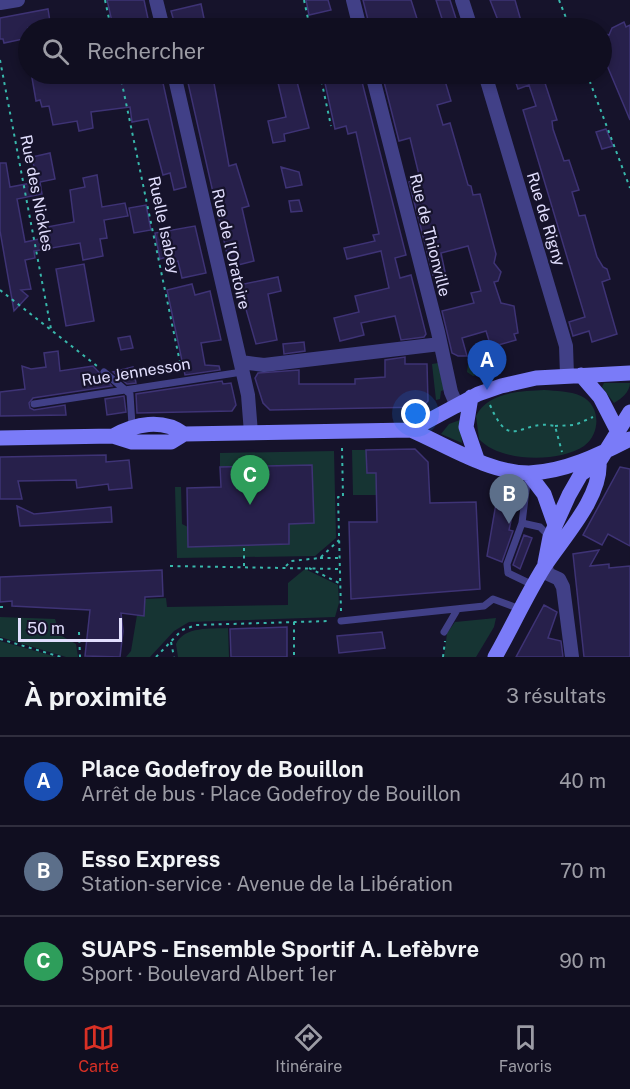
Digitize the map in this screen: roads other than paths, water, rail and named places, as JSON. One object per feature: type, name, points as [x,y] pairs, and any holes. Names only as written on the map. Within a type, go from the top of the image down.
[{"type":"main road","points":[[411,430],[471,397],[501,386],[536,378],[630,373]]},
{"type":"main road","points":[[574,375],[600,397],[624,435]]},
{"type":"main road","points":[[471,397],[466,427],[477,459]]},
{"type":"main road","points":[[545,565],[553,531],[581,474],[624,435],[630,412]]},
{"type":"main road","points":[[113,436],[132,425],[172,426],[184,434]]},
{"type":"main road","points":[[0,438],[113,436],[132,442],[171,441],[184,434],[411,430],[500,468],[528,473],[559,468],[603,456]]},
{"type":"main road","points":[[495,657],[533,585],[566,538],[588,499],[600,475],[603,456]]},
{"type":"main road","points":[[528,473],[544,494],[553,531]]},
{"type":"street","points":[[0,3],[18,0]]},
{"type":"street","points":[[156,0],[160,18]]},
{"type":"street","points":[[353,0],[358,18]]},
{"type":"street","points":[[462,0],[468,18]]},
{"type":"street","name":"Rue de l'Oratoire","points":[[176,84],[248,395],[251,433]]},
{"type":"street","name":"Rue de Thionville","points":[[375,84],[451,392],[457,405]]},
{"type":"street","name":"Rue de Rigny","points":[[488,84],[574,375]]},
{"type":"street","name":"Rue Jennesson","points":[[242,367],[440,344]]},
{"type":"street","points":[[545,565],[548,574],[559,579],[563,587],[572,657]]},
{"type":"lane","name":"Rue Jennesson","points":[[34,404],[184,381],[242,367]]},
{"type":"lane","points":[[104,372],[127,390],[132,425]]},
{"type":"lane","points":[[528,473],[522,523],[507,564],[508,573],[533,585]]},
{"type":"lane","points":[[522,523],[553,531]]},
{"type":"lane","points":[[341,621],[457,610],[484,606],[493,599],[521,610]]},
{"type":"lane","points":[[444,632],[457,610]]},
{"type":"place","name":"Place Godefroy de Bouillon","points":[[487,390]]},
{"type":"place","name":"SUAPS - Ensemble Sportif A. Lefèbvre","points":[[250,505]]},
{"type":"place","name":"Esso Express","points":[[509,524]]}]
